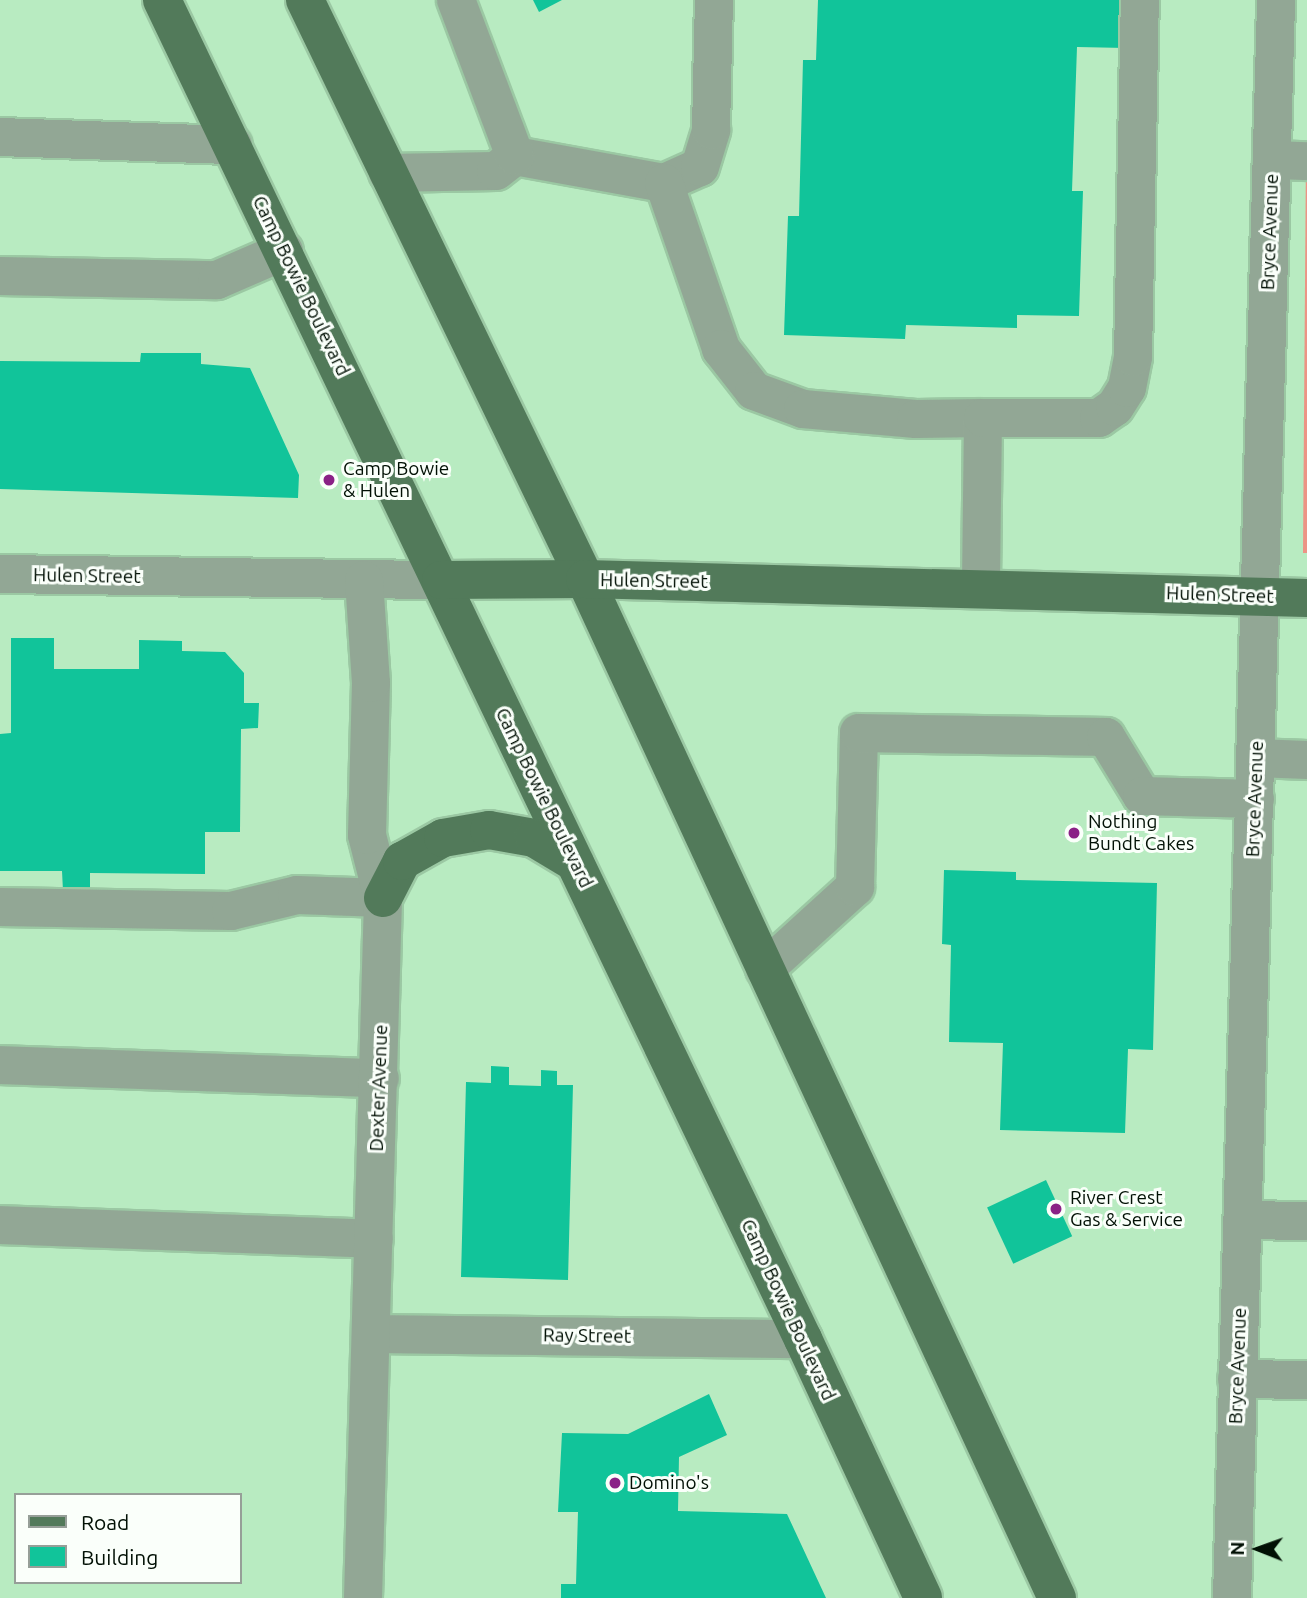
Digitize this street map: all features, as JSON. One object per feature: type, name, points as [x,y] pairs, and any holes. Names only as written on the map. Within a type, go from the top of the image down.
[{"type":"main road","name":"Camp Bowie Boulevard","points":[[162,0],[803,1339],[923,1598]]},
{"type":"main road","points":[[305,0],[585,579],[1057,1598]]},
{"type":"main road","name":"Hulen Street","points":[[441,580],[585,579],[981,587],[1307,598]]},
{"type":"main road","points":[[383,898],[402,861],[443,838],[489,830],[534,838],[574,862]]},
{"type":"street","points":[[456,0],[515,156]]},
{"type":"street","points":[[388,173],[496,171],[515,156],[664,183],[700,167],[710,130],[715,0]]},
{"type":"street","points":[[664,183],[721,349],[754,391],[803,409],[916,418],[1099,418],[1115,407],[1127,388],[1133,357],[1140,0]]},
{"type":"street","name":"Bryce Avenue","points":[[1232,1598],[1260,596],[1290,160],[1276,0]]},
{"type":"street","points":[[0,137],[233,145]]},
{"type":"street","points":[[0,276],[217,280],[284,251]]},
{"type":"street","points":[[981,587],[982,418]]},
{"type":"street","name":"Hulen Street","points":[[0,574],[441,580]]},
{"type":"street","name":"Dexter Avenue","points":[[363,1598],[380,1078],[383,898],[367,835],[371,682],[364,580]]},
{"type":"street","points":[[765,969],[855,887],[859,733],[1106,737],[1142,796],[1255,799]]},
{"type":"street","points":[[1256,758],[1307,760]]},
{"type":"street","points":[[0,907],[230,911],[297,895],[383,898]]},
{"type":"street","points":[[0,1065],[380,1078]]},
{"type":"street","points":[[1243,1220],[1307,1221]]},
{"type":"street","points":[[0,1225],[374,1239]]},
{"type":"street","name":"Ray Street","points":[[371,1334],[803,1339]]},
{"type":"street","points":[[1237,1379],[1307,1380]]},
{"type":"shaded area","points":[[1306,149],[1307,553],[1303,553]]},
{"type":"building","points":[[533,0],[562,0],[539,12]]},
{"type":"building","points":[[818,0],[1128,0],[1126,48],[1077,47],[1072,191],[1083,191],[1079,316],[1017,315],[1017,328],[906,325],[905,339],[784,335],[788,216],[799,216],[803,60],[816,60]]},
{"type":"building","points":[[141,353],[201,353],[201,364],[250,368],[299,475],[298,498],[0,489],[0,361],[140,362]]},
{"type":"building","points":[[11,638],[54,638],[54,669],[139,669],[139,640],[182,641],[182,651],[225,652],[244,673],[244,703],[259,703],[258,728],[241,729],[240,832],[205,832],[205,874],[90,873],[90,892],[63,891],[62,871],[0,871],[0,734],[11,733]]},
{"type":"building","points":[[944,870],[1016,872],[1016,880],[1157,883],[1153,1050],[1128,1049],[1125,1133],[1000,1130],[1003,1043],[949,1042],[951,945],[942,944]]},
{"type":"building","points":[[491,1066],[509,1067],[509,1085],[541,1086],[541,1070],[557,1071],[557,1085],[573,1085],[568,1280],[461,1277],[466,1082],[491,1083]]},
{"type":"building","points":[[1046,1180],[1072,1236],[1013,1264],[987,1207]]},
{"type":"building","points":[[709,1394],[727,1435],[679,1457],[678,1511],[787,1514],[826,1598],[561,1598],[561,1584],[576,1584],[578,1512],[558,1512],[562,1433],[628,1434]]},
{"type":"place","name":"Camp Bowie & Hulen","points":[[329,480]]},
{"type":"place","name":"Nothing Bundt Cakes","points":[[1074,833]]},
{"type":"place","name":"River Crest Gas & Service","points":[[1056,1209]]},
{"type":"place","name":"Domino's","points":[[615,1483]]}]
